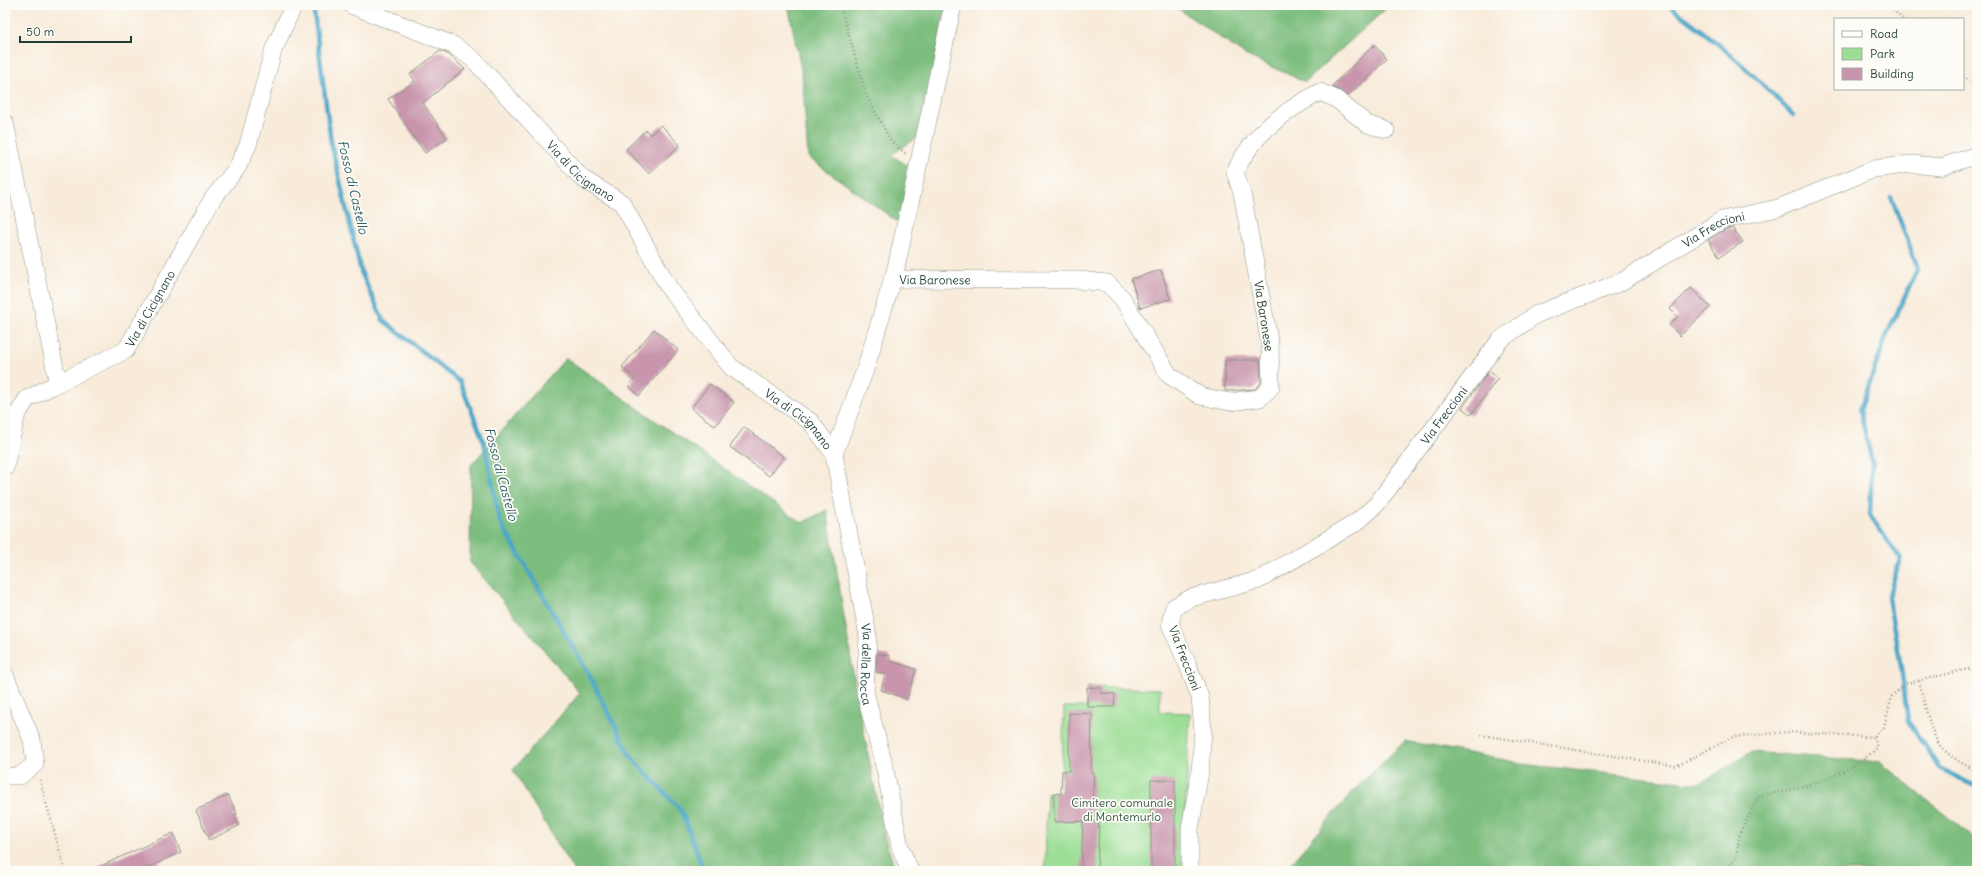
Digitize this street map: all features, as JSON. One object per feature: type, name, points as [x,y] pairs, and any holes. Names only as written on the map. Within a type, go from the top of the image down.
[{"type":"street","name":"Via di Cicignano","points":[[351,5],[453,45],[474,59],[583,179],[622,203],[669,288],[731,367],[811,422],[834,454]]},
{"type":"street","name":"Via Baronese","points":[[834,454],[865,370],[896,268],[952,5]]},
{"type":"street","name":"Via di Cicignano","points":[[5,468],[16,416],[27,399],[126,350],[213,198],[236,168],[248,145],[273,51],[294,7]]},
{"type":"street","name":"Via Baronese","points":[[892,279],[1079,280],[1106,283],[1122,298],[1169,375],[1200,396],[1230,402],[1260,398],[1271,387],[1270,345],[1242,193],[1235,172],[1241,159],[1267,126],[1294,106],[1320,92],[1336,100],[1367,124],[1386,130]]},
{"type":"street","points":[[5,124],[58,383]]},
{"type":"street","name":"Via Freccioni","points":[[1190,871],[1190,829],[1200,772],[1203,731],[1200,696],[1170,624],[1174,607],[1191,598],[1259,580],[1357,522],[1376,505],[1500,340],[1537,314],[1622,282],[1722,220],[1778,208],[1874,169],[1910,164],[1941,167],[1977,154]]},
{"type":"street","name":"Via della Rocca","points":[[834,454],[868,636],[865,692],[885,769],[900,847],[910,871]]},
{"type":"street","points":[[5,675],[32,740],[35,764],[20,776],[5,776]]},
{"type":"path","points":[[840,5],[867,96],[891,141],[919,165]]},
{"type":"path","points":[[1887,5],[1902,18]]},
{"type":"path","points":[[1964,76],[1975,87],[1977,92]]},
{"type":"path","points":[[1481,735],[1676,766],[1733,737],[1786,732],[1874,737],[1884,727],[1892,696],[1904,684],[1977,667]]},
{"type":"path","points":[[1919,681],[1927,713],[1939,744],[1961,763],[1977,771]]},
{"type":"path","points":[[1724,871],[1736,858],[1740,833],[1759,796],[1800,788],[1845,770],[1864,760],[1877,748],[1874,737]]},
{"type":"path","points":[[35,764],[66,871]]},
{"type":"green space","points":[[788,5],[946,5],[920,136],[891,155],[913,169],[899,223],[808,157],[802,74]]},
{"type":"green space","points":[[1173,5],[1390,5],[1305,82],[1245,55]]},
{"type":"green space","points":[[566,358],[802,523],[827,510],[858,703],[885,839],[896,871],[575,871],[572,868],[513,770],[580,693],[470,562],[471,465]]},
{"type":"green space","name":"Cimitero comunale di Montemurlo","points":[[1087,687],[1160,689],[1160,712],[1190,713],[1182,871],[1045,871],[1047,793],[1061,793],[1064,707],[1087,707]]},
{"type":"green space","points":[[1405,741],[1531,765],[1699,784],[1751,752],[1881,762],[1977,841],[1977,871],[1284,871],[1356,788]]},
{"type":"building","points":[[1374,45],[1387,59],[1348,96],[1332,86]]},
{"type":"building","points":[[440,51],[448,54],[465,69],[423,103],[447,138],[425,153],[388,99],[415,81],[410,74]]},
{"type":"building","points":[[661,125],[680,145],[649,174],[626,149],[646,130],[650,135]]},
{"type":"building","points":[[1733,228],[1743,242],[1719,257],[1708,240],[1726,229]]},
{"type":"building","points":[[1161,270],[1170,299],[1140,308],[1131,279]]},
{"type":"building","points":[[1691,288],[1710,307],[1680,336],[1669,325],[1678,317],[1670,309]]},
{"type":"building","points":[[654,329],[678,350],[639,396],[629,386],[635,378],[622,367]]},
{"type":"building","points":[[1225,360],[1260,360],[1261,383],[1255,389],[1225,391]]},
{"type":"building","points":[[1489,371],[1498,378],[1471,415],[1462,408]]},
{"type":"building","points":[[710,384],[734,402],[715,426],[691,408]]},
{"type":"building","points":[[744,427],[784,457],[769,476],[730,447]]},
{"type":"building","points":[[877,654],[890,656],[890,661],[916,669],[907,699],[881,690],[885,674],[876,672]]},
{"type":"building","points":[[1087,687],[1101,688],[1101,693],[1115,694],[1114,707],[1087,707]]},
{"type":"building","points":[[1069,713],[1092,714],[1091,773],[1094,773],[1091,821],[1054,822],[1054,793],[1061,794],[1062,771],[1069,771]]},
{"type":"building","points":[[1151,780],[1175,780],[1175,871],[1151,871]]},
{"type":"building","points":[[228,795],[237,814],[234,815],[239,826],[209,840],[196,810]]},
{"type":"building","points":[[1083,821],[1099,822],[1097,871],[1081,871]]},
{"type":"building","points":[[173,833],[181,852],[140,871],[90,871]]},
{"type":"waterway","name":"Fosso di Castello","points":[[308,5],[314,12],[331,142],[361,272],[383,320],[460,382],[484,442],[500,522],[587,671],[631,757],[681,810],[704,871]]},
{"type":"waterway","points":[[1668,5],[1702,30],[1734,57],[1793,115]]},
{"type":"waterway","points":[[1891,197],[1918,268],[1887,334],[1860,410],[1872,463],[1870,515],[1900,559],[1888,598],[1901,666],[1908,721],[1939,768],[1977,787]]}]
